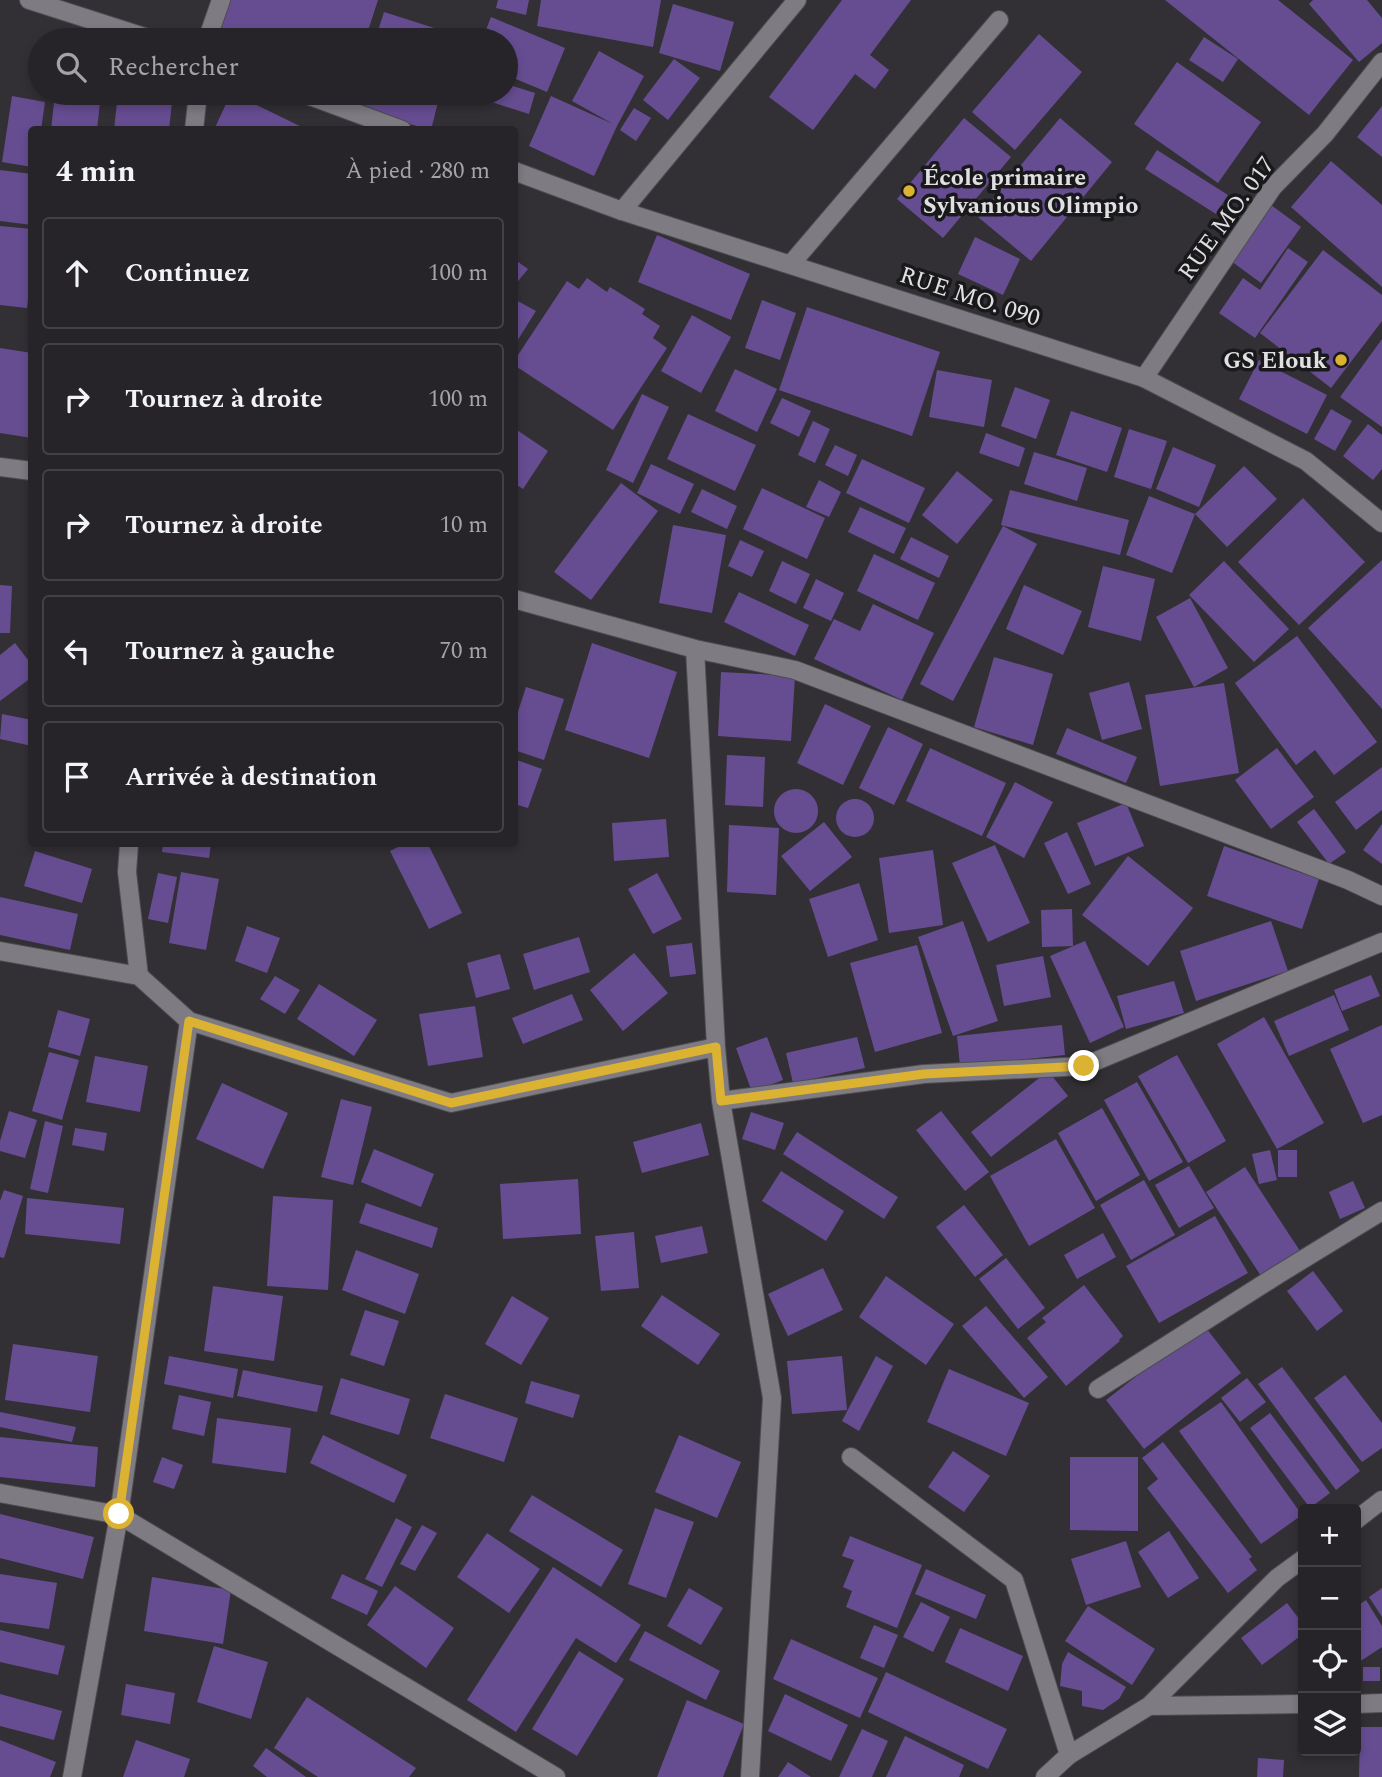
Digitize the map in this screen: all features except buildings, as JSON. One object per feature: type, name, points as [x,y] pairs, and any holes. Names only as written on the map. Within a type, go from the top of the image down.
[{"type":"street","points":[[29,0],[116,28]]},
{"type":"street","points":[[212,28],[222,0]]},
{"type":"street","points":[[622,211],[797,0]]},
{"type":"street","points":[[791,264],[999,20]]},
{"type":"street","name":"RUE MO. 017","points":[[1144,378],[1273,187],[1325,135],[1382,62]]},
{"type":"street","points":[[194,126],[197,105]]},
{"type":"street","points":[[334,105],[391,126]]},
{"type":"street","name":"RUE MO. 090","points":[[518,172],[622,211],[1144,378],[1306,461],[1382,523]]},
{"type":"street","points":[[0,467],[28,470]]},
{"type":"street","points":[[518,600],[695,649],[794,670],[1349,880],[1382,896]]},
{"type":"street","points":[[695,649],[721,1101],[772,1398],[750,1777]]},
{"type":"street","points":[[128,847],[127,872],[139,976]]},
{"type":"street","points":[[721,1101],[924,1074],[1084,1066],[1382,942]]},
{"type":"street","points":[[0,951],[139,976],[189,1021],[451,1103],[716,1047]]},
{"type":"street","points":[[72,1777],[119,1514],[189,1021]]},
{"type":"street","points":[[1098,1390],[1279,1273],[1382,1212]]},
{"type":"street","points":[[851,1457],[1014,1580],[1069,1755]]},
{"type":"street","points":[[0,1493],[119,1514],[556,1777]]},
{"type":"street","points":[[1361,1516],[1382,1500]]},
{"type":"street","points":[[1045,1777],[1069,1755],[1149,1706],[1277,1578],[1298,1563]]},
{"type":"street","points":[[1361,1704],[1382,1703]]},
{"type":"street","points":[[1149,1706],[1298,1704]]},
{"type":"place","name":"École primaire Sylvanious Olimpio","points":[[909,191]]},
{"type":"place","name":"GS Elouk","points":[[1341,360]]},
{"type":"route","points":[[119,1514],[189,1021],[451,1103],[716,1047],[721,1101],[924,1074],[1084,1066]]}]
